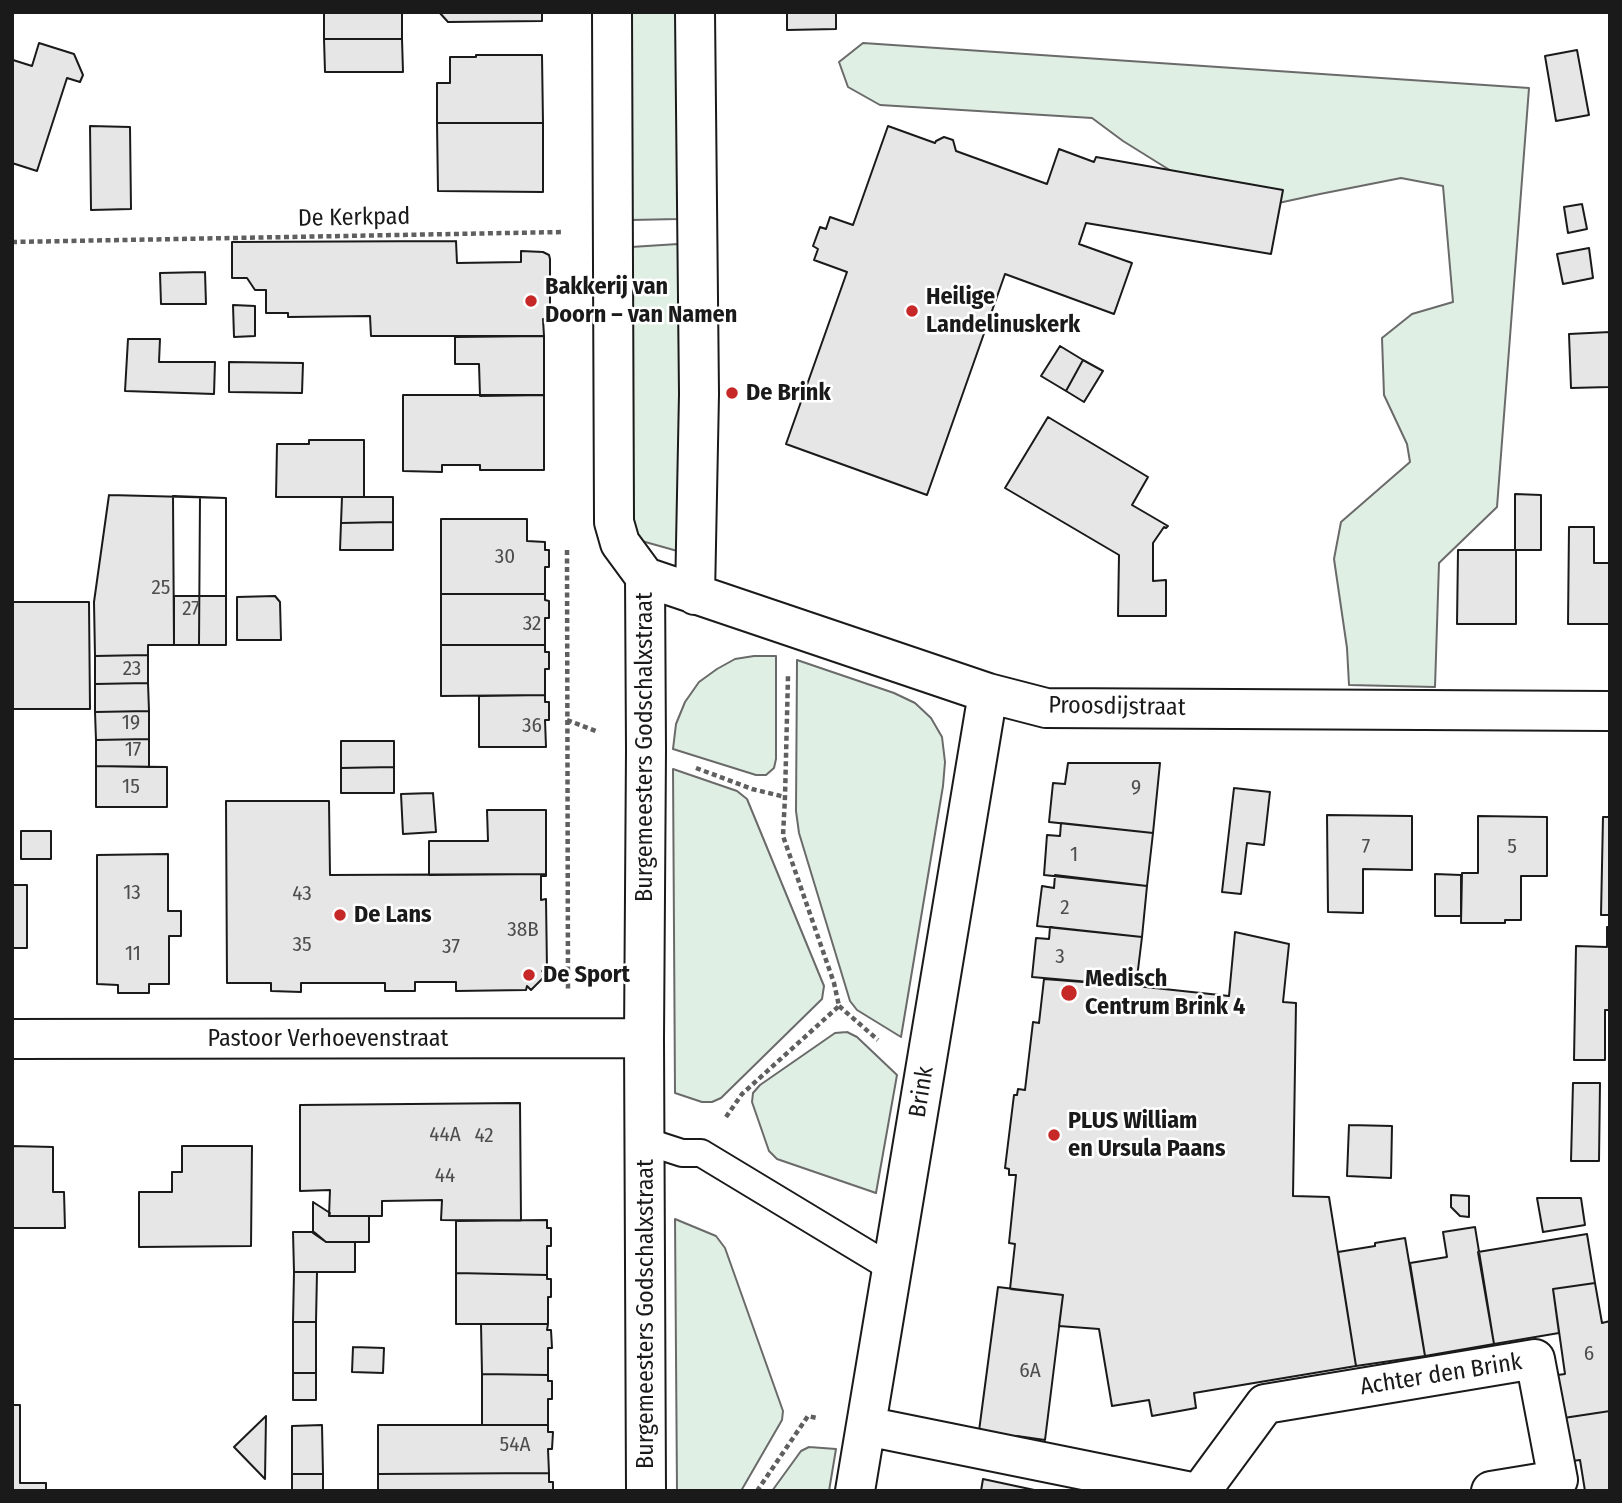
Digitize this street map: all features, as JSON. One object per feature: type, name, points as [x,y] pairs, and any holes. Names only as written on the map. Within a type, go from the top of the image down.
[{"type":"street","name":"Burgemeesters Godschalxstraat","points":[[612,12],[614,522],[620,543],[645,578],[646,1491]]},
{"type":"street","name":"Burgemeesters Godschalxstraat","points":[[695,12],[699,394],[695,595]]},
{"type":"street","name":"Proosdijstraat","points":[[645,578],[988,693],[1045,708],[1610,710]]},
{"type":"street","name":"Brink","points":[[855,1491],[988,693]]},
{"type":"street","name":"Pastoor Verhoevenstraat","points":[[12,1039],[644,1038]]},
{"type":"street","name":"Achter den Brink","points":[[1201,1491],[1265,1404],[1535,1359],[1558,1480],[1491,1491]]},
{"type":"street","points":[[866,1426],[1187,1491]]},
{"type":"lane","points":[[645,1142],[682,1153],[701,1153],[892,1269]]},
{"type":"path","name":"De Kerkpad","points":[[12,242],[612,232]]},
{"type":"path","points":[[701,1153],[742,1094],[839,1006],[834,983],[783,835],[789,626]]},
{"type":"path","points":[[567,720],[568,1039]]},
{"type":"path","points":[[757,1491],[808,1416],[866,1426]]},
{"type":"green space","points":[[631,12],[677,12],[678,219],[631,220]]},
{"type":"green space","points":[[863,43],[1529,88],[1497,507],[1439,563],[1435,687],[1349,685],[1347,648],[1334,559],[1341,522],[1410,462],[1407,444],[1384,395],[1382,338],[1412,314],[1453,302],[1443,186],[1401,178],[1260,207],[1221,202],[1123,141],[1092,118],[880,105],[848,87],[839,62]]},
{"type":"green space","points":[[678,244],[681,552],[631,538],[631,247]]},
{"type":"green space","points":[[776,656],[774,768],[766,775],[756,775],[673,749],[676,724],[685,702],[699,682],[735,659]]},
{"type":"green space","points":[[797,660],[894,693],[915,703],[931,718],[942,737],[945,762],[943,786],[901,1037],[857,1010],[850,1001],[799,833],[796,811]]},
{"type":"green space","points":[[673,769],[737,791],[747,799],[824,986],[822,999],[721,1098],[712,1102],[702,1102],[675,1093]]},
{"type":"green space","points":[[847,1032],[857,1037],[897,1075],[876,1193],[777,1159],[769,1151],[752,1102],[753,1093],[760,1085],[835,1033]]},
{"type":"green space","points":[[675,1219],[716,1236],[725,1248],[783,1411],[782,1420],[741,1491],[677,1491]]},
{"type":"green space","points":[[809,1447],[836,1449],[829,1491],[772,1491],[801,1451]]},
{"type":"building","points":[[324,12],[402,12],[402,39],[324,39]]},
{"type":"building","points":[[439,12],[542,12],[542,21],[448,22]]},
{"type":"building","points":[[787,12],[836,12],[836,29],[787,30]]},
{"type":"building","points":[[324,39],[402,39],[403,72],[325,72]]},
{"type":"building","points":[[39,43],[74,54],[83,75],[80,82],[67,78],[37,171],[12,163],[12,63],[13,60],[32,66]]},
{"type":"building","points":[[1577,50],[1589,115],[1556,121],[1545,56]]},
{"type":"building","points":[[542,55],[543,123],[437,123],[437,83],[450,83],[450,57]]},
{"type":"building","points":[[437,123],[543,123],[543,192],[438,191]]},
{"type":"building","points":[[90,126],[130,127],[131,209],[91,210]]},
{"type":"building","name":"Heilige Landelinuskerk","points":[[888,126],[935,143],[944,137],[953,140],[956,151],[1047,184],[1059,149],[1094,162],[1096,157],[1283,190],[1271,254],[1086,223],[1079,244],[1132,263],[1114,314],[1005,274],[927,495],[786,444],[847,272],[814,260],[818,249],[813,246],[820,227],[826,229],[830,217],[853,225]]},
{"type":"building","points":[[1582,204],[1587,229],[1568,233],[1564,207]]},
{"type":"building","points":[[456,241],[457,263],[521,262],[521,251],[543,252],[549,255],[550,319],[543,319],[544,336],[371,336],[370,316],[288,317],[288,313],[266,313],[266,290],[255,290],[247,278],[232,278],[232,242]]},
{"type":"building","points":[[1589,248],[1593,278],[1563,284],[1557,254]]},
{"type":"building","points":[[205,272],[206,304],[161,304],[160,273]]},
{"type":"building","points":[[233,305],[255,306],[255,336],[234,337]]},
{"type":"building","points":[[1610,332],[1610,387],[1571,388],[1569,334]]},
{"type":"building","points":[[544,336],[544,395],[480,396],[479,364],[455,364],[455,337]]},
{"type":"building","points":[[128,339],[160,339],[159,362],[215,362],[214,394],[125,391]]},
{"type":"building","points":[[1060,346],[1083,360],[1066,391],[1041,376]]},
{"type":"building","points":[[1083,360],[1103,371],[1084,402],[1066,391]]},
{"type":"building","points":[[229,362],[303,363],[302,393],[229,392]]},
{"type":"building","points":[[403,395],[544,395],[544,470],[480,470],[480,465],[442,465],[442,472],[403,471]]},
{"type":"building","points":[[1048,417],[1148,477],[1132,505],[1168,526],[1164,527],[1153,543],[1153,581],[1166,580],[1166,616],[1118,616],[1119,555],[1005,488]]},
{"type":"building","points":[[309,440],[364,440],[364,497],[276,497],[277,444],[309,444]]},
{"type":"building","points":[[1515,494],[1541,495],[1541,550],[1515,550]]},
{"type":"building","points":[[109,495],[226,498],[226,596],[174,596],[174,645],[148,645],[148,655],[95,656],[94,602]]},
{"type":"building","points":[[173,496],[200,497],[199,645],[174,645]]},
{"type":"building","points":[[200,497],[226,498],[226,645],[199,645]]},
{"type":"building","points":[[342,497],[393,497],[393,522],[341,523]]},
{"type":"building","points":[[441,519],[527,519],[527,541],[545,542],[545,550],[549,550],[549,567],[545,567],[545,594],[441,594]]},
{"type":"building","points":[[393,522],[393,550],[340,550],[341,523]]},
{"type":"building","points":[[1569,527],[1594,527],[1594,563],[1610,563],[1610,624],[1568,624]]},
{"type":"building","points":[[1458,550],[1516,550],[1516,624],[1457,624]]},
{"type":"building","points":[[441,594],[545,594],[545,600],[549,601],[549,618],[545,618],[545,645],[441,645]]},
{"type":"building","points":[[275,596],[280,602],[281,640],[237,640],[237,597]]},
{"type":"building","points":[[12,602],[89,602],[90,709],[12,709]]},
{"type":"building","points":[[441,645],[545,645],[545,652],[549,652],[549,669],[545,669],[545,695],[441,696]]},
{"type":"building","points":[[148,655],[148,683],[95,684],[95,656]]},
{"type":"building","points":[[148,683],[149,711],[95,712],[95,684]]},
{"type":"building","points":[[545,695],[545,702],[549,702],[549,720],[545,720],[546,747],[479,747],[479,696]]},
{"type":"building","points":[[149,711],[149,739],[96,740],[95,712]]},
{"type":"building","points":[[149,739],[149,767],[96,766],[96,740]]},
{"type":"building","points":[[341,741],[394,741],[394,767],[341,768]]},
{"type":"building","points":[[1068,763],[1160,763],[1153,833],[1049,822],[1053,783],[1065,784]]},
{"type":"building","points":[[96,766],[167,767],[167,807],[96,807]]},
{"type":"building","points":[[394,767],[394,793],[341,793],[341,768]]},
{"type":"building","points":[[1234,788],[1270,792],[1264,845],[1247,843],[1241,894],[1222,892]]},
{"type":"building","points":[[433,793],[436,832],[403,834],[401,794]]},
{"type":"building","points":[[226,801],[329,801],[330,875],[546,874],[541,876],[541,900],[546,899],[547,970],[542,971],[546,975],[531,990],[527,986],[526,990],[456,991],[456,982],[415,982],[415,991],[385,991],[385,983],[301,983],[301,992],[271,991],[271,983],[227,983]]},
{"type":"building","points":[[487,810],[546,810],[546,874],[429,875],[429,841],[488,841]]},
{"type":"building","points":[[1327,815],[1412,816],[1412,870],[1363,869],[1363,913],[1328,912]]},
{"type":"building","points":[[1478,816],[1547,817],[1547,876],[1521,876],[1521,920],[1505,920],[1505,923],[1461,923],[1462,873],[1478,873]]},
{"type":"building","points":[[1603,817],[1610,817],[1610,915],[1601,915]]},
{"type":"building","points":[[1061,823],[1153,833],[1147,886],[1044,875],[1047,835],[1060,836]]},
{"type":"building","points":[[21,831],[51,831],[51,859],[21,859]]},
{"type":"building","points":[[168,854],[168,911],[181,911],[181,936],[169,936],[169,984],[149,984],[149,993],[118,993],[118,985],[97,984],[97,855]]},
{"type":"building","points":[[1435,874],[1461,875],[1461,916],[1435,916]]},
{"type":"building","points":[[1055,875],[1147,886],[1142,937],[1037,926],[1042,886],[1054,888]]},
{"type":"building","points":[[12,885],[27,885],[27,948],[12,948]]},
{"type":"building","points":[[1050,927],[1142,937],[1136,986],[1032,977],[1036,938],[1049,939]]},
{"type":"building","points":[[1607,927],[1610,927],[1610,1010],[1605,1010],[1605,1060],[1574,1060],[1576,946],[1607,947]]},
{"type":"building","points":[[1235,932],[1289,944],[1283,1002],[1296,1003],[1293,1196],[1329,1197],[1356,1366],[1194,1393],[1196,1408],[1152,1416],[1149,1400],[1112,1406],[1099,1329],[1059,1326],[1063,1295],[1010,1289],[1015,1244],[1009,1243],[1016,1175],[1009,1175],[1009,1169],[1005,1168],[1014,1095],[1017,1095],[1018,1089],[1025,1090],[1033,1022],[1039,1023],[1044,979],[1229,996]]},
{"type":"building","points":[[1573,1083],[1600,1083],[1599,1161],[1571,1161]]},
{"type":"building","points":[[520,1103],[521,1221],[441,1220],[442,1200],[382,1201],[382,1216],[329,1216],[330,1190],[300,1191],[300,1105]]},
{"type":"building","points":[[1349,1125],[1392,1126],[1391,1178],[1347,1176]]},
{"type":"building","points":[[12,1146],[53,1147],[53,1192],[64,1192],[65,1228],[12,1228]]},
{"type":"building","points":[[182,1146],[252,1146],[251,1246],[139,1247],[139,1192],[172,1192],[172,1172],[182,1172]]},
{"type":"building","points":[[1451,1195],[1469,1196],[1469,1217],[1460,1216],[1451,1207]]},
{"type":"building","points":[[1537,1198],[1581,1198],[1585,1225],[1543,1232]]},
{"type":"building","points":[[313,1202],[330,1213],[329,1216],[369,1216],[369,1242],[326,1242],[313,1233]]},
{"type":"building","points":[[547,1220],[547,1228],[551,1228],[551,1246],[547,1246],[547,1275],[456,1273],[456,1221]]},
{"type":"building","points":[[1475,1227],[1494,1344],[1425,1356],[1410,1263],[1447,1257],[1443,1232]]},
{"type":"building","points":[[293,1232],[314,1232],[326,1242],[355,1242],[355,1272],[294,1272]]},
{"type":"building","points":[[1587,1234],[1595,1283],[1553,1289],[1559,1333],[1494,1344],[1478,1252]]},
{"type":"building","points":[[1405,1238],[1425,1356],[1356,1366],[1338,1252]]},
{"type":"building","points":[[294,1272],[317,1272],[316,1322],[293,1322]]},
{"type":"building","points":[[456,1273],[547,1275],[547,1279],[551,1279],[548,1324],[456,1324]]},
{"type":"building","points":[[1595,1283],[1602,1323],[1610,1321],[1610,1411],[1557,1419],[1550,1376],[1565,1374],[1553,1289]]},
{"type":"building","points":[[998,1287],[1063,1295],[1045,1440],[1017,1436],[1017,1440],[1007,1439],[1007,1435],[979,1431]]},
{"type":"building","points":[[293,1322],[316,1322],[316,1373],[293,1373]]},
{"type":"building","points":[[481,1324],[548,1324],[552,1348],[548,1348],[548,1375],[482,1374]]},
{"type":"building","points":[[353,1347],[384,1348],[383,1373],[352,1372]]},
{"type":"building","points":[[293,1373],[316,1373],[316,1400],[293,1400]]},
{"type":"building","points":[[482,1374],[548,1375],[548,1381],[552,1381],[552,1399],[548,1399],[548,1425],[482,1425]]},
{"type":"building","points":[[12,1405],[20,1405],[20,1483],[46,1483],[46,1491],[12,1491]]},
{"type":"building","points":[[1610,1411],[1610,1491],[1585,1491],[1580,1460],[1564,1462],[1557,1419]]},
{"type":"building","points":[[266,1416],[265,1479],[234,1447]]},
{"type":"building","points":[[322,1425],[323,1474],[292,1474],[292,1426]]},
{"type":"building","points":[[378,1425],[548,1425],[548,1432],[553,1432],[552,1449],[548,1449],[549,1473],[378,1474]]},
{"type":"building","points":[[549,1473],[553,1491],[378,1491],[378,1474]]},
{"type":"building","points":[[292,1474],[323,1474],[323,1491],[292,1491]]},
{"type":"building","points":[[983,1479],[1039,1491],[981,1491]]},
{"type":"place","name":"Bakkerij van Doorn – van Namen","points":[[531,301]]},
{"type":"place","name":"Heilige Landelinuskerk","points":[[912,311]]},
{"type":"place","name":"De Brink","points":[[732,393]]},
{"type":"place","name":"De Lans","points":[[340,915]]},
{"type":"place","name":"De Sport","points":[[529,975]]},
{"type":"place","name":"Medisch Centrum Brink 4","points":[[1069,993]]},
{"type":"place","name":"PLUS William en Ursula Paans","points":[[1054,1135]]}]
